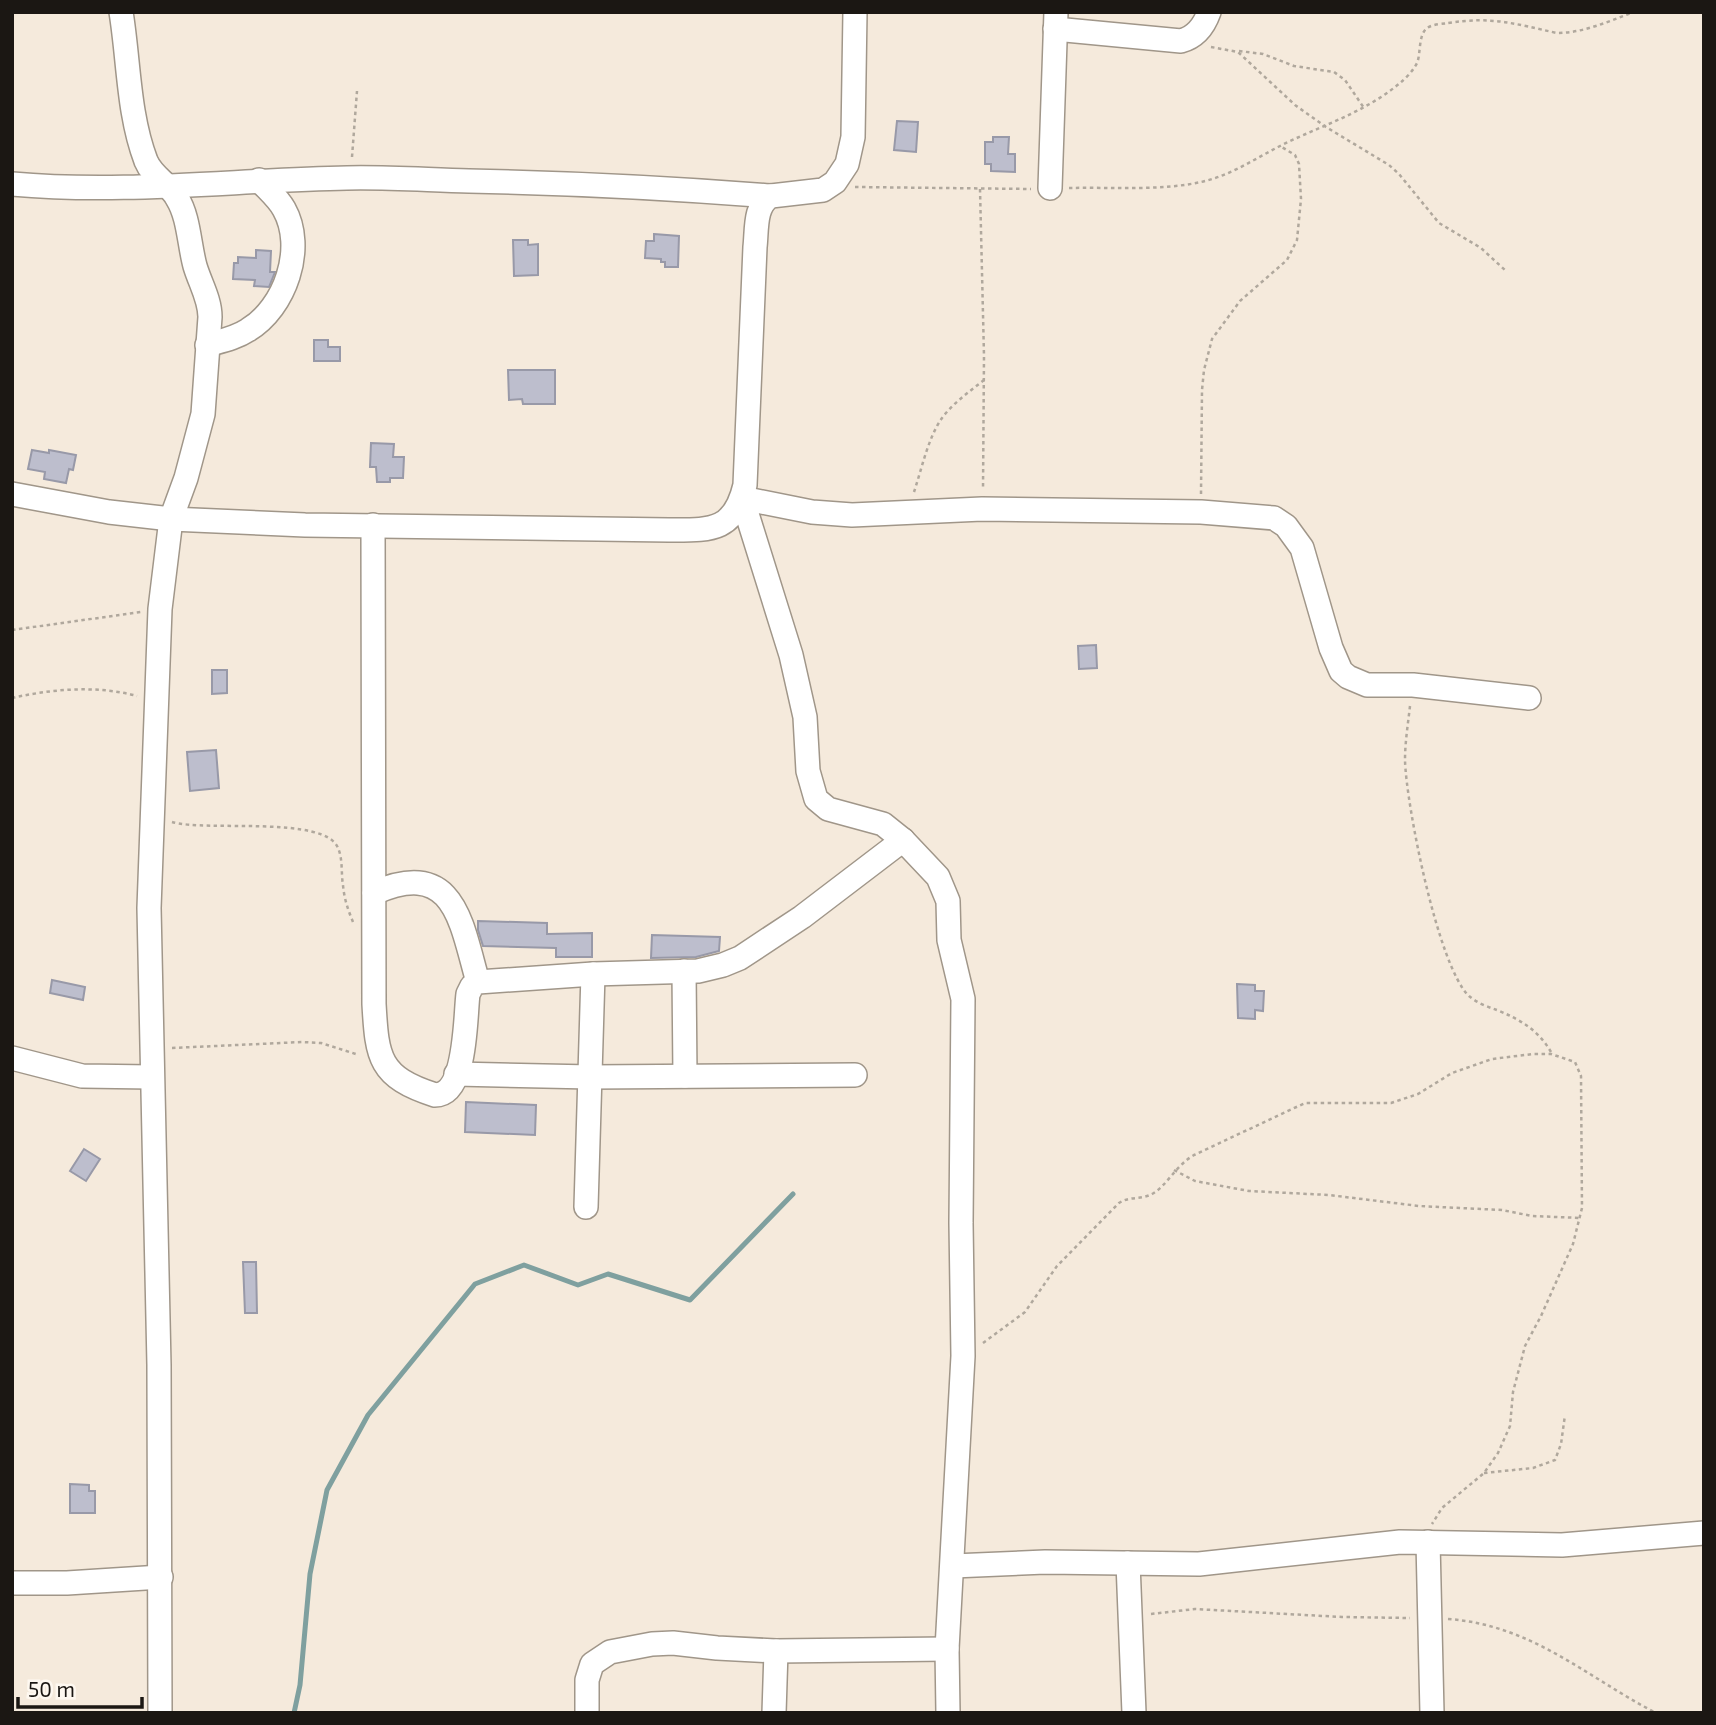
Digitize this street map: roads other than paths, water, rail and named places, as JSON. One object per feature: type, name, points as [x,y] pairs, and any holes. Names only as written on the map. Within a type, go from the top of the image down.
[{"type":"street","points":[[121,12],[130,85],[142,147],[152,172],[175,194],[181,205],[194,263],[209,304],[203,414],[186,478],[171,519],[160,609],[152,816],[149,908],[151,1077],[157,1227],[160,1713]]},
{"type":"street","points":[[12,184],[46,187],[167,187],[259,180],[351,178],[611,184],[771,196],[814,191],[835,182],[848,164],[853,137],[855,12]]},
{"type":"street","points":[[1050,188],[1056,21],[1175,41],[1193,36],[1205,22],[1209,12]]},
{"type":"street","points":[[207,345],[242,334],[258,323],[278,297],[290,272],[292,246],[287,214],[259,180]]},
{"type":"street","points":[[12,494],[109,512],[171,519],[305,525],[700,530],[715,528],[729,520],[742,498],[747,466],[758,219],[762,203],[771,196]]},
{"type":"street","points":[[742,498],[812,512],[839,514],[982,509],[1201,512],[1267,516],[1284,523],[1302,548],[1328,639],[1341,671],[1357,683],[1413,685],[1529,698]]},
{"type":"street","points":[[742,498],[792,655],[805,717],[808,771],[816,799],[828,809],[883,824],[904,840],[938,877],[947,894],[949,940],[962,999],[963,1356],[947,1649],[947,1713]]},
{"type":"street","points":[[373,525],[376,1027],[383,1064],[394,1076],[435,1095],[444,1093],[456,1074],[464,1042],[468,994],[478,982],[712,968],[740,958],[831,896],[904,840]]},
{"type":"street","points":[[374,893],[411,882],[433,886],[446,895],[459,917],[478,982]]},
{"type":"street","points":[[684,971],[685,1076]]},
{"type":"street","points":[[586,1207],[593,974]]},
{"type":"street","points":[[12,1058],[82,1076],[151,1077]]},
{"type":"street","points":[[456,1074],[591,1077],[855,1075]]},
{"type":"street","points":[[953,1566],[1045,1562],[1199,1564],[1400,1542],[1562,1545],[1704,1534]]},
{"type":"street","points":[[1428,1542],[1432,1713]]},
{"type":"street","points":[[1128,1563],[1134,1713]]},
{"type":"street","points":[[12,1583],[68,1583],[161,1577]]},
{"type":"street","points":[[587,1713],[590,1667],[595,1659],[632,1646],[673,1643],[776,1651],[947,1649]]},
{"type":"street","points":[[774,1713],[776,1651]]},
{"type":"waterway","points":[[294,1713],[300,1685],[310,1574],[327,1490],[368,1415],[475,1284],[524,1265],[578,1285],[608,1274],[690,1300],[793,1194]]}]
